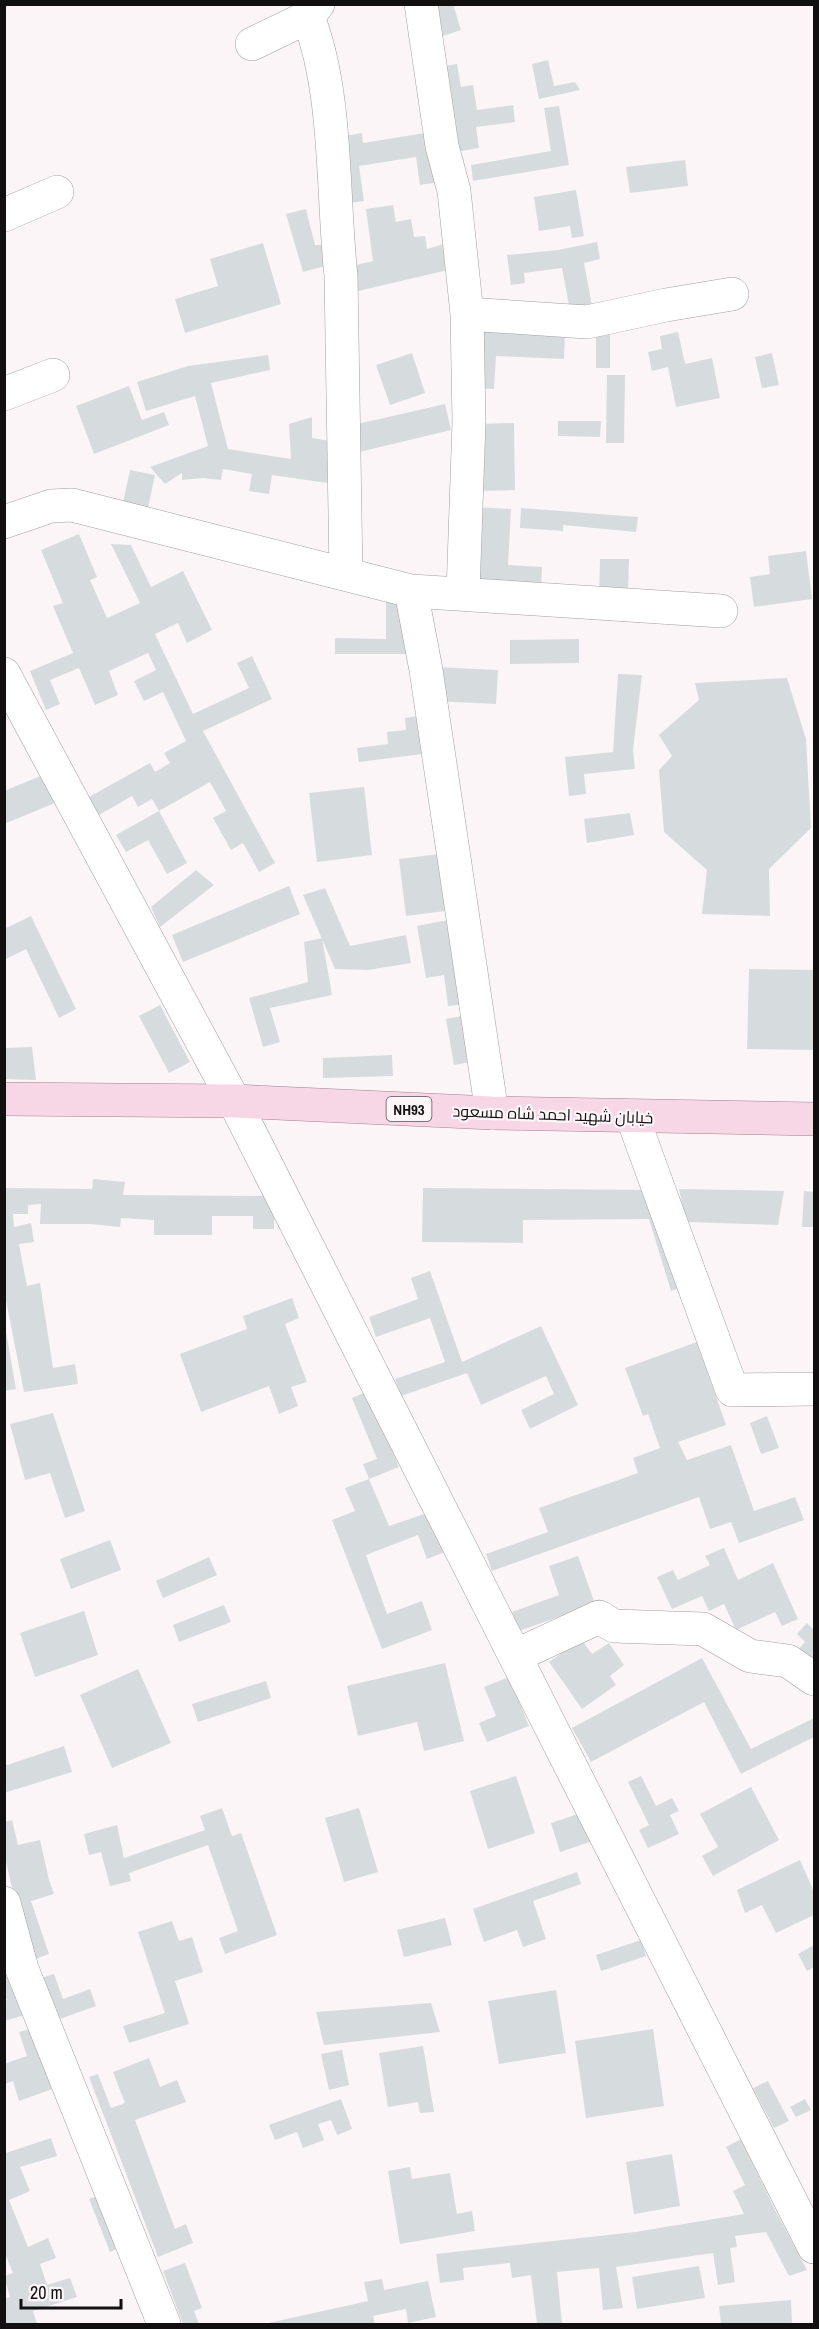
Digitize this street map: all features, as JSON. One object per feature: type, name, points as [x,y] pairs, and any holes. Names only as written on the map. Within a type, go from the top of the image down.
[{"type":"main road","name":"خیابان شهید احمد شاه مسعود","points":[[4,1099],[234,1101],[492,1113],[814,1119]]},
{"type":"street","points":[[421,4],[442,146],[454,191],[467,314],[469,422],[463,593]]},
{"type":"street","points":[[252,44],[313,11],[331,128],[341,276],[346,574]]},
{"type":"street","points":[[4,215],[57,192]]},
{"type":"street","points":[[467,314],[587,322],[666,304],[732,294]]},
{"type":"street","points":[[4,394],[53,375]]},
{"type":"street","points":[[4,522],[51,506],[72,505],[411,591],[721,610]]},
{"type":"street","points":[[411,591],[428,681],[492,1113]]},
{"type":"street","points":[[4,674],[234,1101],[814,2247]]},
{"type":"street","points":[[632,1116],[732,1390],[814,1389]]},
{"type":"street","points":[[515,1656],[599,1617],[614,1626],[703,1629],[750,1656],[788,1660],[814,1679]]},
{"type":"street","points":[[4,1903],[22,1969],[164,2325]]},
{"type":"building","points":[[430,4],[453,4],[461,30],[440,37]]},
{"type":"building","points":[[548,60],[554,86],[575,82],[580,90],[539,99],[532,64]]},
{"type":"building","points":[[457,64],[461,87],[473,85],[477,110],[513,105],[515,122],[476,127],[479,148],[456,152],[444,66]]},
{"type":"building","points":[[559,106],[569,165],[473,181],[471,165],[551,151],[544,108]]},
{"type":"building","points":[[431,132],[439,182],[420,185],[416,157],[359,166],[364,201],[350,203],[340,137],[362,133],[363,143]]},
{"type":"building","points":[[685,160],[688,186],[630,193],[626,167]]},
{"type":"building","points":[[576,190],[584,236],[572,238],[570,226],[539,231],[534,197]]},
{"type":"building","points":[[393,205],[396,222],[411,219],[414,237],[425,236],[427,249],[451,242],[452,269],[354,292],[356,265],[373,261],[366,209]]},
{"type":"building","points":[[306,209],[315,245],[327,245],[326,266],[303,272],[286,214]]},
{"type":"building","points":[[597,242],[600,259],[584,263],[593,311],[571,316],[562,268],[524,273],[525,283],[511,285],[507,255],[558,250]]},
{"type":"building","points":[[263,243],[281,304],[185,333],[175,299],[218,286],[210,259]]},
{"type":"building","points":[[477,328],[565,332],[564,359],[496,356],[494,389],[474,388]]},
{"type":"building","points":[[596,329],[610,329],[610,368],[596,368]]},
{"type":"building","points":[[678,332],[685,364],[712,358],[720,398],[676,407],[668,367],[652,371],[648,352],[662,349],[660,336]]},
{"type":"building","points":[[412,353],[425,393],[390,405],[376,365]]},
{"type":"building","points":[[772,353],[779,385],[762,388],[755,357]]},
{"type":"building","points":[[268,355],[270,370],[211,383],[228,449],[291,459],[289,424],[312,417],[312,438],[330,441],[327,483],[272,475],[269,494],[249,491],[252,474],[223,469],[221,480],[203,478],[182,480],[182,473],[165,484],[150,467],[208,446],[195,396],[146,411],[137,382],[188,366]]},
{"type":"building","points":[[607,375],[625,375],[624,443],[606,443]]},
{"type":"building","points":[[129,386],[142,420],[164,412],[169,425],[94,454],[76,406]]},
{"type":"building","points":[[445,404],[451,430],[355,453],[349,426]]},
{"type":"building","points":[[558,421],[601,421],[600,437],[558,436]]},
{"type":"building","points":[[514,423],[515,490],[478,491],[476,424]]},
{"type":"building","points":[[130,470],[155,475],[145,522],[120,517]]},
{"type":"building","points":[[474,507],[511,509],[508,565],[542,567],[541,590],[471,584]]},
{"type":"building","points":[[521,508],[638,517],[636,532],[563,525],[563,531],[520,528]]},
{"type":"building","points":[[79,534],[97,577],[90,580],[107,618],[140,603],[111,544],[131,545],[151,587],[183,571],[212,630],[187,643],[178,623],[155,634],[193,714],[249,688],[237,663],[252,656],[272,699],[203,731],[275,863],[259,872],[243,843],[231,850],[213,818],[226,811],[210,782],[159,811],[152,799],[138,807],[132,796],[99,815],[89,797],[150,763],[155,772],[170,763],[164,753],[186,741],[163,692],[144,701],[134,681],[156,670],[148,653],[109,671],[118,695],[95,705],[79,668],[50,680],[60,704],[46,710],[30,671],[73,653],[53,606],[63,603],[41,550]]},
{"type":"building","points":[[806,551],[812,599],[754,607],[750,577],[770,574],[768,556]]},
{"type":"building","points":[[600,559],[629,559],[628,597],[599,597]]},
{"type":"building","points":[[386,597],[408,606],[410,654],[335,654],[335,638],[386,639]]},
{"type":"building","points":[[579,639],[579,663],[510,664],[510,640]]},
{"type":"building","points":[[435,667],[498,670],[496,704],[433,701]]},
{"type":"building","points":[[618,674],[642,675],[633,750],[635,769],[584,774],[586,794],[569,796],[565,757],[613,752]]},
{"type":"building","points":[[787,678],[806,739],[811,828],[769,869],[770,916],[702,914],[707,870],[664,832],[659,770],[672,756],[659,735],[699,700],[695,683]]},
{"type":"building","points":[[417,716],[422,754],[359,762],[357,748],[388,744],[387,732],[406,730],[405,718]]},
{"type":"building","points":[[43,775],[55,803],[4,824],[4,791]]},
{"type":"building","points":[[364,787],[372,855],[317,862],[309,793]]},
{"type":"building","points":[[159,811],[187,863],[167,874],[148,840],[126,852],[116,835]]},
{"type":"building","points":[[630,813],[634,835],[587,843],[584,819]]},
{"type":"building","points":[[439,854],[445,911],[406,916],[399,859]]},
{"type":"building","points":[[196,870],[214,885],[160,927],[151,907]]},
{"type":"building","points":[[289,886],[300,914],[183,962],[172,935]]},
{"type":"building","points":[[325,888],[350,946],[406,935],[411,963],[368,970],[335,969],[303,895]]},
{"type":"building","points":[[31,916],[76,1009],[59,1018],[26,949],[4,960],[4,929]]},
{"type":"building","points":[[453,919],[466,1004],[448,1006],[444,975],[426,978],[417,926]]},
{"type":"building","points":[[322,938],[332,995],[270,1008],[280,1042],[263,1047],[249,998],[308,982],[304,942]]},
{"type":"building","points":[[749,969],[814,970],[814,1050],[747,1049]]},
{"type":"building","points":[[160,1005],[190,1062],[169,1073],[139,1016]]},
{"type":"building","points":[[472,1014],[480,1060],[454,1065],[446,1019]]},
{"type":"building","points":[[32,1047],[36,1080],[4,1079],[4,1048]]},
{"type":"building","points":[[392,1055],[393,1076],[323,1078],[323,1058]]},
{"type":"building","points":[[93,1179],[125,1182],[123,1195],[274,1196],[274,1229],[253,1229],[253,1216],[212,1216],[212,1235],[154,1235],[154,1220],[121,1218],[120,1227],[90,1224],[40,1224],[41,1204],[28,1205],[28,1214],[13,1214],[14,1227],[31,1223],[34,1242],[19,1244],[27,1286],[40,1283],[53,1368],[75,1364],[78,1384],[24,1392],[4,1290],[4,1188],[92,1189]]},
{"type":"building","points":[[423,1188],[657,1190],[684,1286],[671,1291],[649,1219],[523,1220],[523,1243],[422,1242]]},
{"type":"building","points":[[679,1189],[784,1191],[778,1225],[686,1222]]},
{"type":"building","points":[[804,1191],[814,1192],[814,1227],[802,1227]]},
{"type":"building","points":[[430,1271],[462,1362],[541,1326],[578,1405],[530,1429],[521,1410],[554,1394],[546,1376],[481,1405],[467,1373],[401,1396],[395,1379],[445,1362],[430,1318],[376,1337],[369,1317],[418,1299],[411,1278]]},
{"type":"building","points":[[292,1298],[299,1318],[285,1324],[307,1382],[291,1387],[298,1406],[279,1414],[269,1386],[201,1412],[180,1354],[247,1329],[243,1316]]},
{"type":"building","points":[[4,1320],[16,1389],[4,1391]]},
{"type":"building","points":[[697,1342],[726,1425],[678,1442],[687,1460],[731,1445],[754,1511],[795,1497],[804,1520],[739,1543],[731,1522],[710,1529],[699,1497],[492,1571],[486,1554],[548,1532],[539,1508],[638,1473],[633,1458],[660,1448],[648,1414],[643,1416],[625,1368]]},
{"type":"building","points":[[368,1391],[399,1467],[369,1479],[363,1464],[377,1459],[352,1398]]},
{"type":"building","points":[[53,1413],[85,1511],[65,1518],[50,1473],[25,1480],[10,1424]]},
{"type":"building","points":[[767,1416],[779,1448],[761,1454],[750,1423]]},
{"type":"building","points":[[369,1479],[389,1526],[430,1512],[445,1552],[427,1559],[418,1535],[366,1555],[387,1614],[422,1601],[432,1630],[382,1649],[332,1520],[355,1511],[345,1488]]},
{"type":"building","points":[[110,1540],[121,1570],[71,1589],[60,1559]]},
{"type":"building","points":[[724,1548],[738,1580],[773,1563],[798,1619],[782,1626],[775,1612],[736,1630],[724,1604],[709,1611],[702,1596],[672,1609],[657,1577],[673,1570],[678,1580],[710,1565],[705,1556]]},
{"type":"building","points":[[578,1556],[595,1604],[519,1631],[512,1612],[559,1595],[549,1566]]},
{"type":"building","points":[[209,1557],[217,1575],[163,1598],[156,1581]]},
{"type":"building","points":[[224,1605],[231,1622],[179,1642],[173,1625]]},
{"type":"building","points":[[84,1611],[98,1655],[35,1677],[20,1633]]},
{"type":"building","points":[[807,1623],[814,1630],[814,1664],[799,1649],[805,1642],[797,1634]]},
{"type":"building","points":[[581,1639],[592,1654],[609,1643],[624,1665],[610,1676],[616,1685],[582,1709],[549,1662]]},
{"type":"building","points":[[702,1658],[751,1749],[814,1718],[814,1737],[741,1774],[704,1702],[591,1762],[572,1728]]},
{"type":"building","points":[[445,1663],[464,1741],[424,1751],[417,1722],[358,1736],[347,1686]]},
{"type":"building","points":[[138,1669],[171,1743],[112,1768],[80,1695]]},
{"type":"building","points":[[509,1677],[529,1726],[487,1742],[479,1723],[496,1716],[484,1687]]},
{"type":"building","points":[[266,1681],[271,1698],[198,1722],[192,1704]]},
{"type":"building","points":[[64,1746],[72,1772],[4,1793],[4,1766]]},
{"type":"building","points":[[516,1776],[535,1833],[488,1849],[470,1791]]},
{"type":"building","points":[[641,1776],[656,1806],[672,1798],[679,1811],[670,1815],[679,1834],[648,1848],[639,1830],[649,1825],[628,1782]]},
{"type":"building","points":[[751,1787],[779,1840],[713,1876],[702,1856],[718,1847],[700,1814]]},
{"type":"building","points":[[222,1808],[232,1836],[241,1833],[277,1935],[225,1954],[219,1938],[238,1931],[208,1845],[129,1873],[131,1881],[110,1886],[101,1852],[89,1855],[84,1834],[117,1825],[124,1858],[205,1830],[200,1816]]},
{"type":"building","points":[[359,1808],[378,1872],[344,1882],[325,1818]]},
{"type":"building","points":[[584,1812],[593,1841],[560,1852],[551,1823]]},
{"type":"building","points":[[12,1820],[18,1845],[40,1840],[54,1894],[31,1901],[49,1954],[35,1959],[12,1888],[4,1853],[4,1822]]},
{"type":"building","points":[[800,1860],[814,1892],[814,1915],[776,1933],[762,1905],[745,1913],[737,1890]]},
{"type":"building","points":[[577,1872],[581,1884],[533,1901],[546,1939],[523,1947],[517,1930],[484,1942],[473,1909]]},
{"type":"building","points":[[445,1918],[452,1945],[404,1957],[397,1930]]},
{"type":"building","points":[[172,1921],[179,1941],[192,1937],[203,1972],[175,1981],[189,2024],[129,2043],[123,2026],[165,2013],[138,1932]]},
{"type":"building","points":[[641,1940],[646,1956],[601,1971],[596,1955]]},
{"type":"building","points":[[814,1945],[814,1967],[807,1971],[798,1954]]},
{"type":"building","points":[[4,1947],[29,2014],[4,2021],[4,2001],[7,2000],[4,1992]]},
{"type":"building","points":[[54,1974],[63,1999],[90,1989],[96,2006],[57,2020],[41,1978]]},
{"type":"building","points":[[556,1990],[566,2053],[499,2064],[488,2001]]},
{"type":"building","points":[[431,2003],[440,2032],[324,2045],[316,2012]]},
{"type":"building","points":[[39,2027],[58,2087],[19,2101],[13,2081],[4,2084],[4,2064],[27,2056],[19,2032]]},
{"type":"building","points":[[653,2029],[664,2106],[586,2118],[575,2041]]},
{"type":"building","points":[[423,2046],[434,2112],[420,2113],[418,2102],[388,2107],[379,2053]]},
{"type":"building","points":[[342,2050],[349,2085],[329,2090],[321,2054]]},
{"type":"building","points":[[149,2058],[160,2087],[177,2080],[186,2102],[135,2120],[175,2229],[186,2224],[193,2243],[158,2257],[89,2077],[98,2074],[111,2108],[125,2103],[113,2072]]},
{"type":"building","points":[[768,2081],[789,2121],[774,2128],[753,2088]]},
{"type":"building","points":[[341,2099],[352,2129],[337,2135],[331,2120],[318,2124],[324,2140],[303,2148],[297,2132],[275,2140],[269,2125]]},
{"type":"building","points":[[805,2099],[811,2110],[796,2117],[790,2107]]},
{"type":"building","points":[[51,2138],[57,2156],[20,2167],[30,2191],[9,2200],[28,2247],[48,2238],[56,2258],[40,2264],[47,2285],[70,2278],[77,2297],[33,2311],[37,2324],[4,2324],[4,2299],[10,2297],[4,2276],[13,2273],[4,2251],[4,2148],[6,2153]]},
{"type":"building","points":[[741,2139],[807,2270],[789,2276],[766,2232],[735,2236],[737,2247],[730,2248],[735,2282],[718,2285],[713,2253],[616,2267],[623,2308],[603,2310],[599,2268],[557,2272],[562,2324],[537,2324],[531,2275],[512,2278],[510,2263],[463,2268],[464,2280],[440,2283],[436,2254],[635,2232],[744,2214],[733,2191],[745,2185],[726,2147]]},
{"type":"building","points":[[672,2154],[680,2206],[634,2214],[626,2162]]},
{"type":"building","points":[[410,2167],[412,2179],[450,2173],[457,2214],[472,2211],[475,2231],[400,2244],[388,2171]]},
{"type":"building","points":[[102,2194],[123,2246],[110,2252],[89,2199]]},
{"type":"building","points":[[185,2263],[202,2308],[194,2311],[199,2324],[183,2324],[163,2271]]},
{"type":"building","points":[[699,2266],[705,2298],[637,2309],[632,2277]]},
{"type":"building","points":[[382,2279],[384,2290],[428,2281],[436,2317],[408,2323],[406,2309],[373,2316],[375,2324],[264,2324],[368,2301],[364,2282]]},
{"type":"building","points":[[791,2300],[792,2324],[721,2324],[719,2306]]}]
